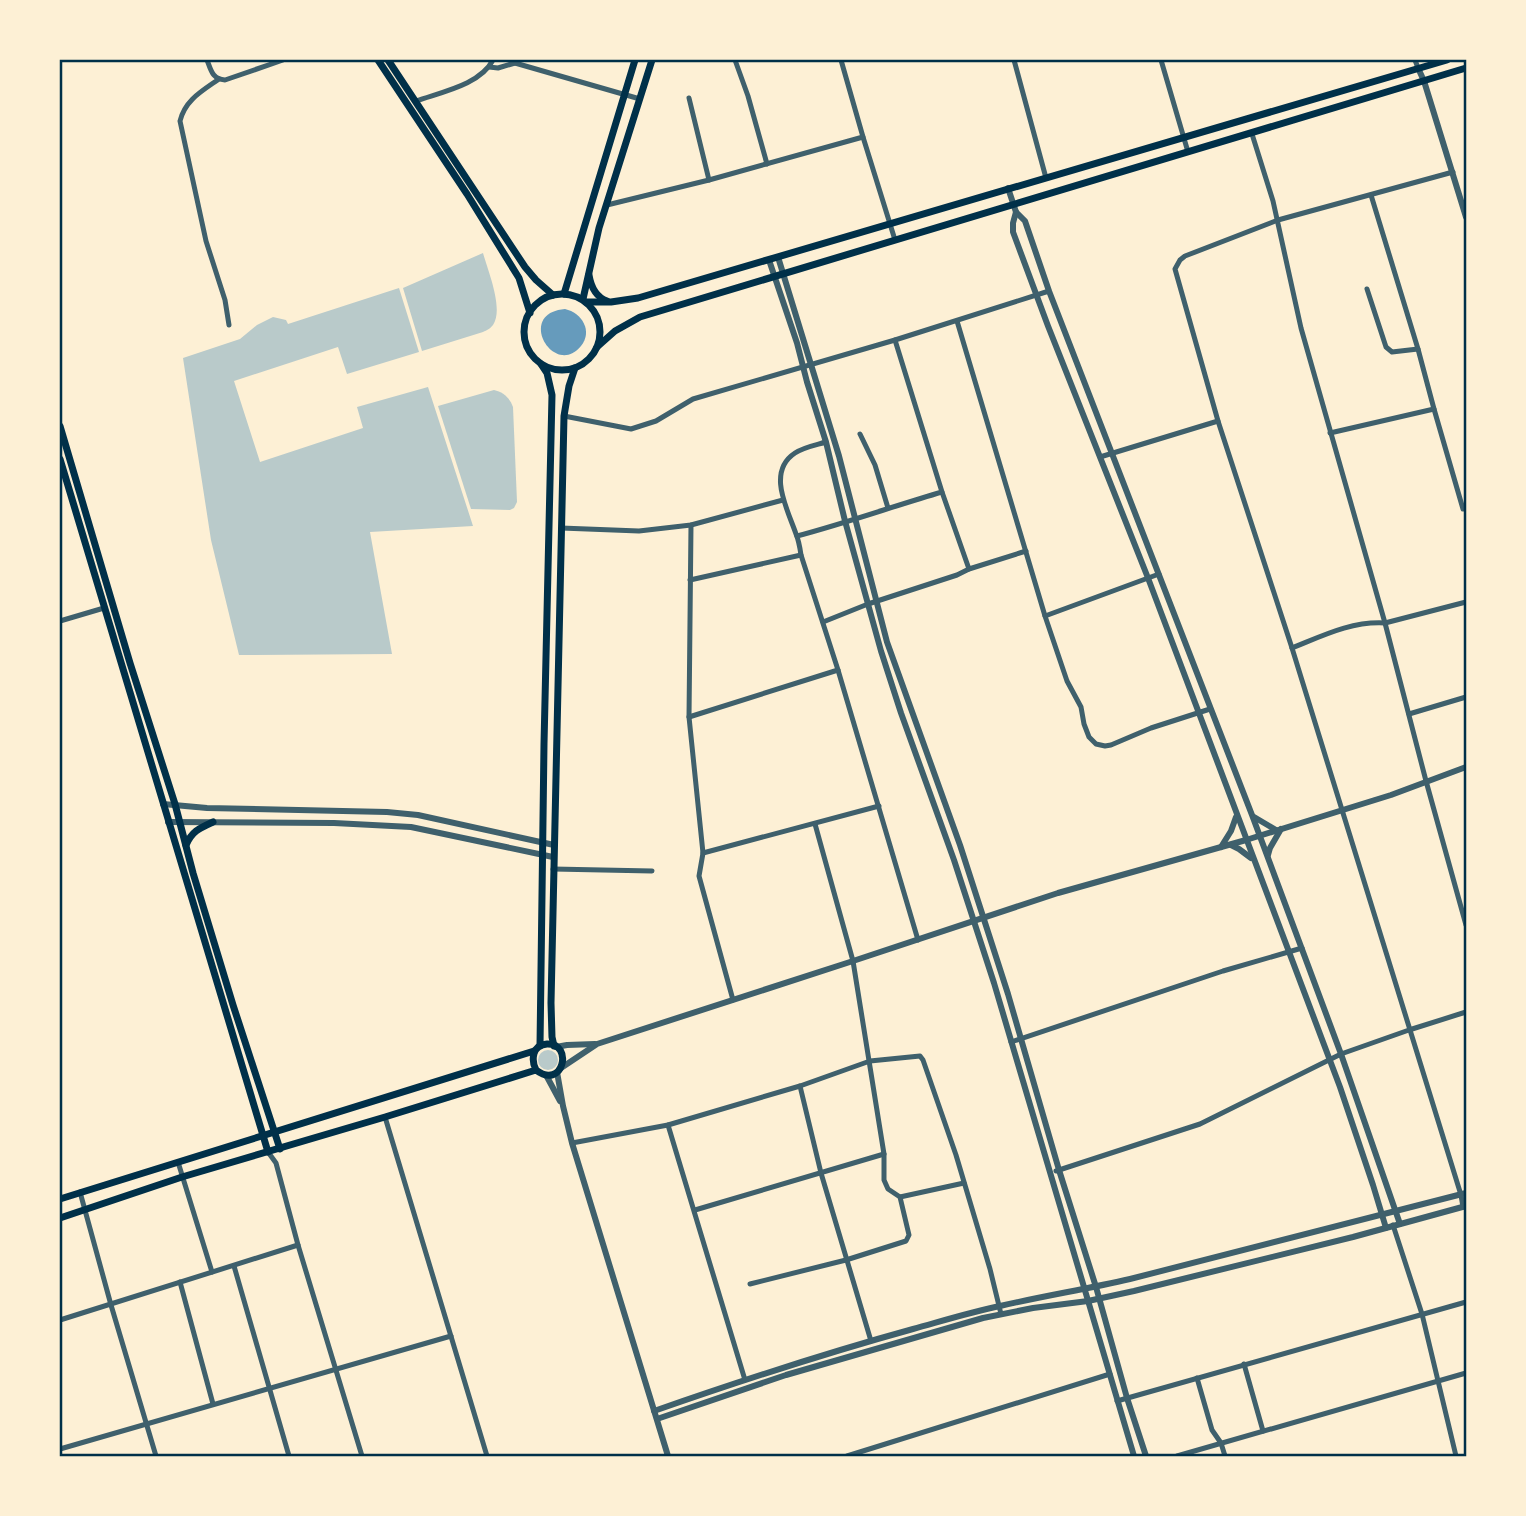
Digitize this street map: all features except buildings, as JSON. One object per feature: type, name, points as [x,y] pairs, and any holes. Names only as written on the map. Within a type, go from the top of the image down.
[{"type":"main road","points":[[378,60],[519,278],[530,313]]},
{"type":"main road","points":[[388,60],[525,267],[553,295]]},
{"type":"main road","points":[[564,294],[635,60]]},
{"type":"main road","points":[[584,301],[588,272],[652,60]]},
{"type":"main road","points":[[584,301],[611,302],[638,298],[1184,137],[1416,64],[1447,60]]},
{"type":"main road","points":[[597,347],[615,331],[640,317],[784,272],[1015,208],[1188,152],[1466,68]]},
{"type":"main road","points":[[588,272],[594,292],[611,302]]},
{"type":"main road","points":[[541,364],[558,370],[575,368],[588,360],[597,347],[600,326],[595,313],[584,301],[573,295],[553,295],[540,301],[524,326],[525,341],[531,354],[547,373],[552,395],[543,855],[537,1049],[532,1063],[536,1070],[546,1075],[559,1070],[563,1057],[552,1037],[553,857],[564,416],[575,368]]},
{"type":"main road","points":[[60,426],[233,1004],[280,1149]]},
{"type":"main road","points":[[60,459],[268,1152]]},
{"type":"main road","points":[[186,846],[195,831],[213,822]]},
{"type":"main road","points":[[60,1199],[275,1133],[547,1044],[555,1046]]},
{"type":"main road","points":[[60,1218],[182,1177],[536,1070]]},
{"type":"street","points":[[207,60],[212,75],[225,80],[283,60]]},
{"type":"street","points":[[416,101],[473,81],[493,60]]},
{"type":"street","points":[[735,60],[767,164]]},
{"type":"street","points":[[841,60],[895,240]]},
{"type":"street","points":[[1014,60],[1046,178]]},
{"type":"street","points":[[1161,60],[1188,152]]},
{"type":"street","points":[[489,67],[498,68],[512,61],[640,99]]},
{"type":"street","points":[[1416,64],[1424,80],[1452,172],[1465,204],[1466,217]]},
{"type":"street","points":[[219,79],[194,98],[183,110],[180,121],[206,241],[225,300],[229,325]]},
{"type":"street","points":[[690,98],[709,180]]},
{"type":"street","points":[[1252,134],[1278,220],[1298,317],[1385,623],[1466,925]]},
{"type":"street","points":[[607,205],[863,137]]},
{"type":"street","points":[[657,1419],[786,1375],[1001,1314],[1088,1301],[1465,1207],[1464,1194],[1409,1030],[1292,648],[1218,421],[1175,270],[1185,256],[1278,220],[1452,172]]},
{"type":"street","points":[[1008,188],[1015,208],[1025,221],[1049,291],[1341,1054],[1396,1211],[1397,1225],[1422,1314],[1456,1457]]},
{"type":"street","points":[[1371,195],[1463,509]]},
{"type":"street","points":[[1015,208],[1013,232],[1289,953],[1356,1135],[1385,1228]]},
{"type":"street","points":[[778,257],[813,365],[898,675],[960,845],[1021,1038],[1096,1287],[1126,1398],[1146,1457]]},
{"type":"street","points":[[769,260],[791,323],[826,442],[881,651],[994,983],[1134,1457]]},
{"type":"street","points":[[1367,289],[1386,348],[1392,352],[1418,349]]},
{"type":"street","points":[[564,416],[637,428],[656,421],[693,399],[813,365],[1049,291]]},
{"type":"street","points":[[957,321],[1045,616],[1092,742],[1111,745],[1151,728],[1210,709]]},
{"type":"street","points":[[895,340],[969,569]]},
{"type":"street","points":[[1330,433],[1434,409]]},
{"type":"street","points":[[1100,457],[1218,421]]},
{"type":"street","points":[[860,434],[875,465],[888,508]]},
{"type":"street","points":[[826,442],[797,452],[789,458],[783,467],[783,500],[797,536],[918,940]]},
{"type":"street","points":[[797,536],[943,492]]},
{"type":"street","points":[[561,528],[639,531],[691,525],[783,500]]},
{"type":"street","points":[[691,525],[689,717],[703,853],[699,876],[733,1000]]},
{"type":"street","points":[[823,622],[876,601],[1026,551]]},
{"type":"street","points":[[690,580],[802,555]]},
{"type":"street","points":[[1045,616],[1159,574]]},
{"type":"street","points":[[1292,648],[1350,626],[1385,623],[1466,601]]},
{"type":"street","points":[[60,621],[104,608]]},
{"type":"street","points":[[689,717],[838,670]]},
{"type":"street","points":[[1409,714],[1466,697]]},
{"type":"street","points":[[555,1046],[597,1044],[1058,893],[1246,840],[1391,795],[1466,767]]},
{"type":"street","points":[[163,804],[418,815],[554,845]]},
{"type":"street","points":[[703,853],[879,806]]},
{"type":"street","points":[[1225,846],[1237,815]]},
{"type":"street","points":[[1252,816],[1279,829]]},
{"type":"street","points":[[168,822],[334,823],[411,827],[553,857]]},
{"type":"street","points":[[750,1284],[846,1260],[908,1239],[909,1232],[900,1197],[888,1189],[884,1180],[884,1154],[853,961],[815,824]]},
{"type":"street","points":[[1267,857],[1279,829]]},
{"type":"street","points":[[1225,846],[1239,849],[1254,861]]},
{"type":"street","points":[[553,869],[652,872]]},
{"type":"street","points":[[1011,1042],[1223,971],[1302,948]]},
{"type":"street","points":[[1049,1173],[1200,1124],[1341,1054],[1466,1012]]},
{"type":"street","points":[[597,1044],[559,1070],[563,1106],[668,1457]]},
{"type":"street","points":[[572,1143],[668,1125],[800,1086],[870,1061],[918,1056],[923,1060],[956,1154],[1001,1314]]},
{"type":"street","points":[[546,1075],[563,1106]]},
{"type":"street","points":[[800,1086],[821,1173],[871,1341]]},
{"type":"street","points":[[386,1117],[487,1457]]},
{"type":"street","points":[[668,1125],[745,1380]]},
{"type":"street","points":[[276,1163],[280,1149]]},
{"type":"street","points":[[268,1152],[276,1163],[362,1457]]},
{"type":"street","points":[[695,1210],[884,1154]]},
{"type":"street","points":[[178,1162],[212,1272]]},
{"type":"street","points":[[900,1197],[964,1184]]},
{"type":"street","points":[[80,1192],[156,1457]]},
{"type":"street","points":[[654,1411],[871,1341],[1000,1306],[1085,1290],[1464,1194]]},
{"type":"street","points":[[60,1320],[298,1245]]},
{"type":"street","points":[[1252,1249],[1255,1261]]},
{"type":"street","points":[[234,1266],[289,1457]]},
{"type":"street","points":[[180,1282],[213,1404]]},
{"type":"street","points":[[1117,1401],[1466,1302]]},
{"type":"street","points":[[60,1449],[451,1336]]},
{"type":"street","points":[[1244,1364],[1263,1431]]},
{"type":"street","points":[[1177,1457],[1466,1373]]},
{"type":"street","points":[[847,1457],[1110,1374]]},
{"type":"street","points":[[1197,1378],[1212,1430],[1221,1443],[1225,1457]]},
{"type":"shaded area","points":[[483,253],[496,300],[497,310],[493,325],[483,332],[422,351],[403,288]]},
{"type":"shaded area","points":[[399,288],[419,352],[347,374],[338,347],[234,381],[260,462],[363,428],[357,407],[428,387],[473,526],[370,532],[392,654],[239,655],[211,540],[183,358],[240,339],[257,325],[273,317],[286,320],[288,324]]},
{"type":"shaded area","points":[[494,390],[506,396],[513,407],[517,502],[510,510],[471,509],[438,406]]},
{"type":"shaded area","points":[[548,1050],[555,1053],[558,1060],[555,1067],[548,1070],[541,1067],[538,1060],[541,1053]]},
{"type":"water","points":[[565,309],[581,319],[586,334],[581,346],[571,354],[560,355],[551,350],[541,331],[543,321],[550,313]]}]
